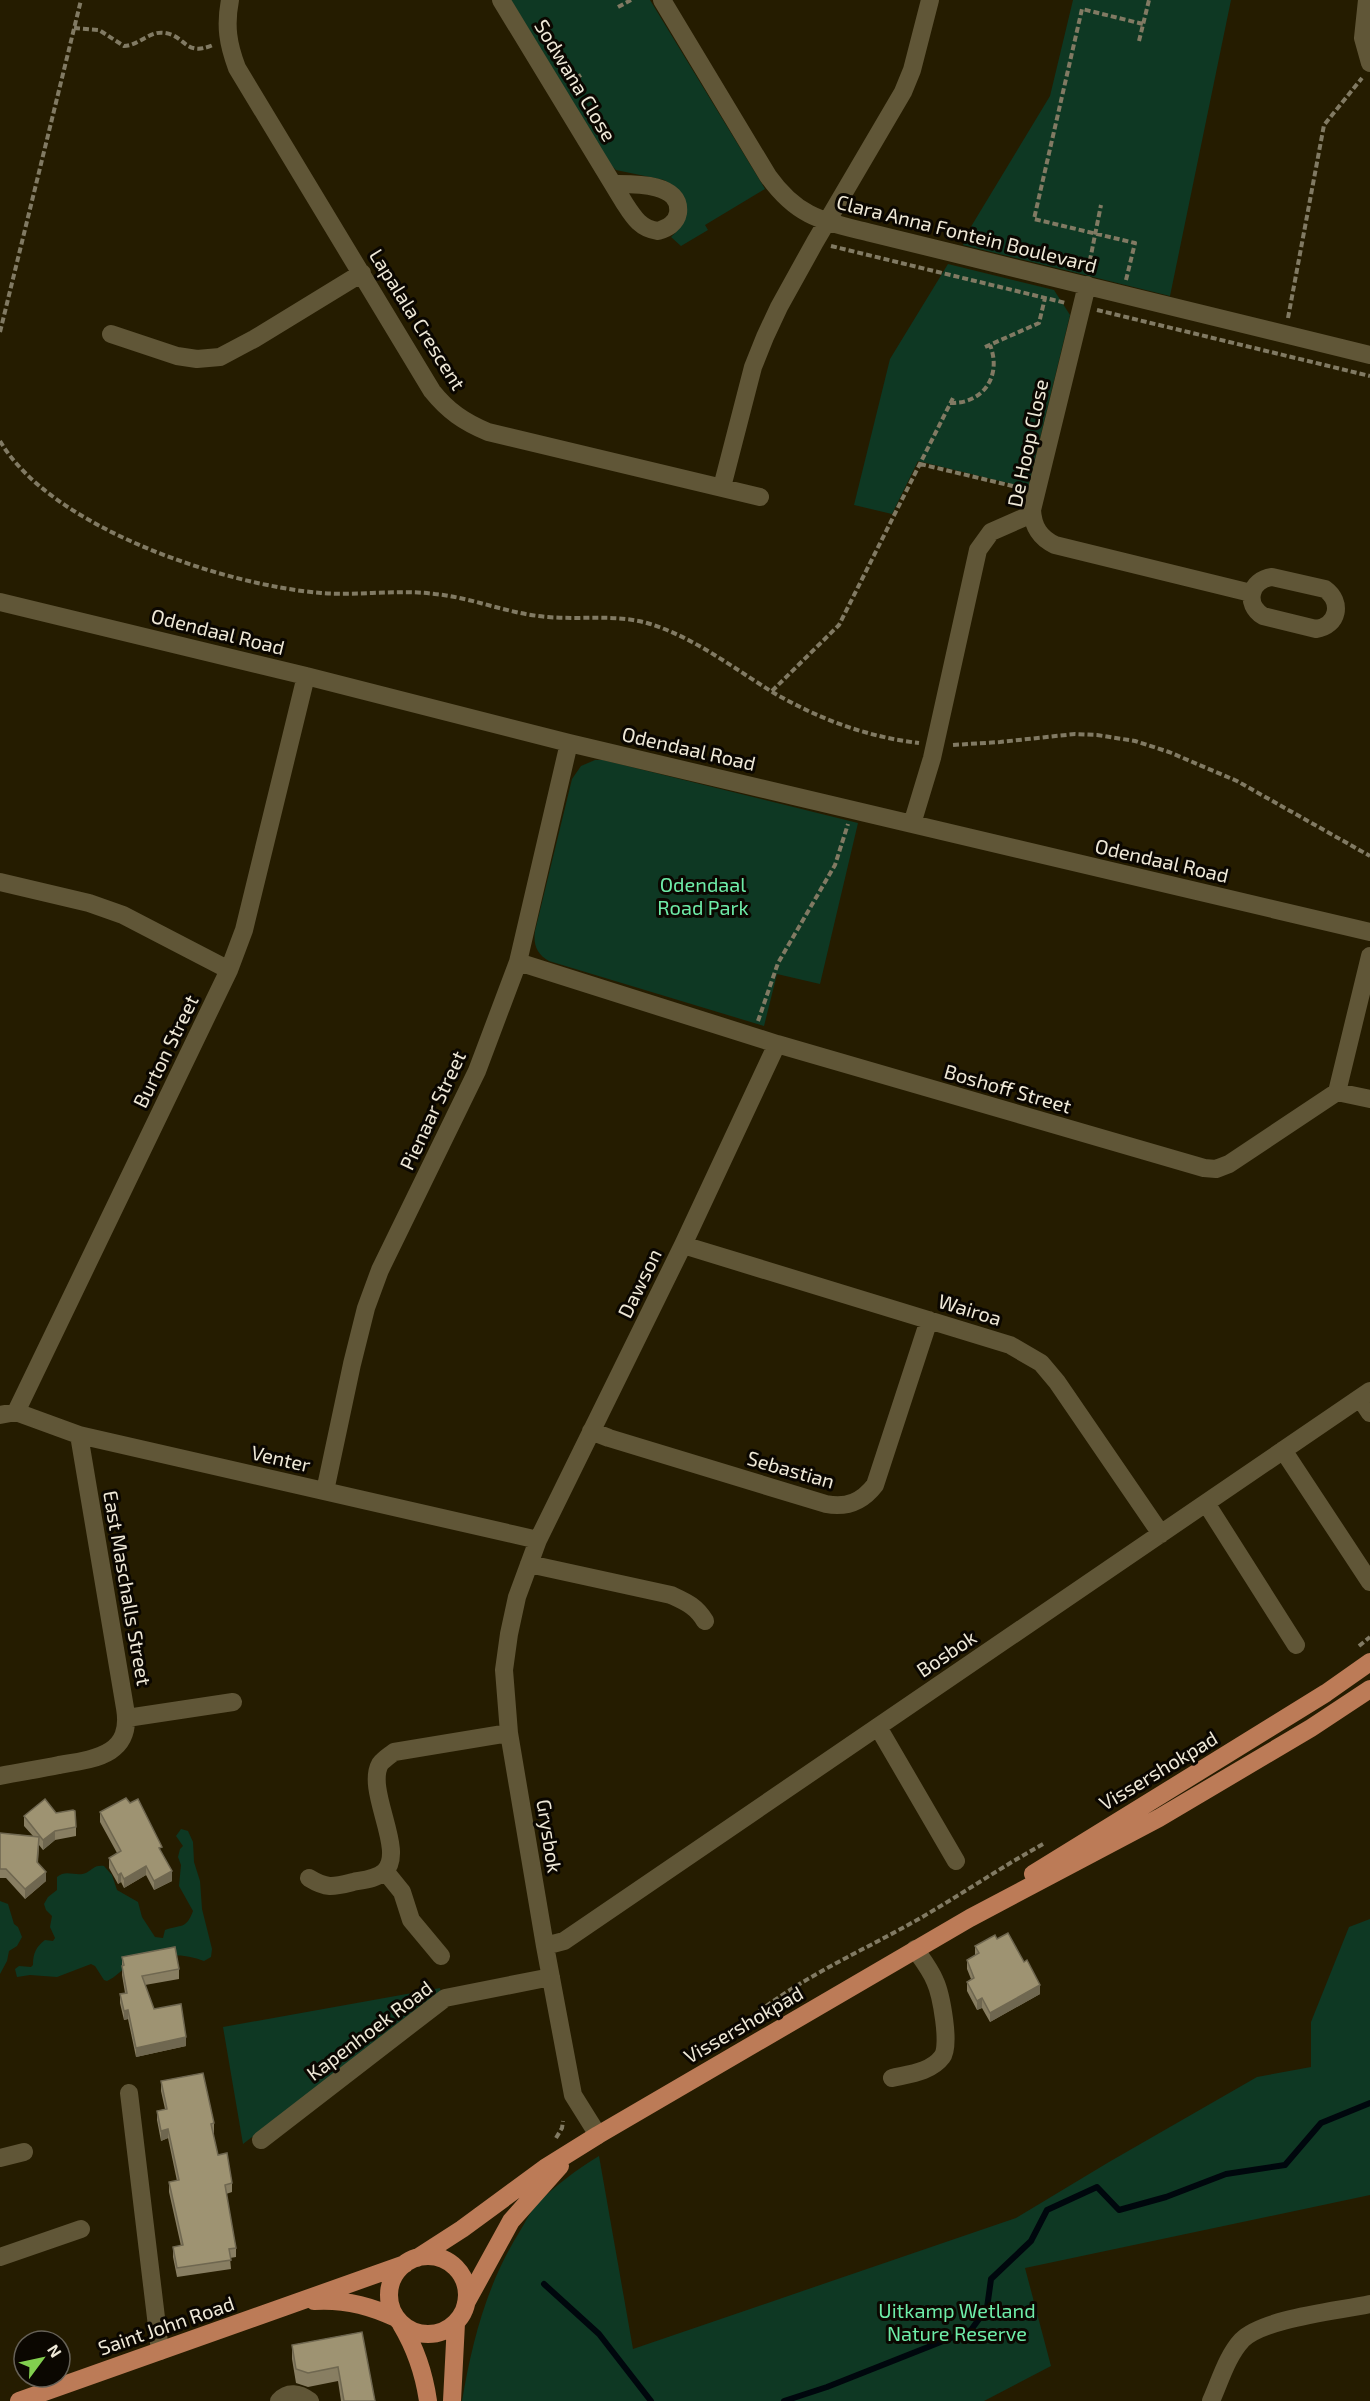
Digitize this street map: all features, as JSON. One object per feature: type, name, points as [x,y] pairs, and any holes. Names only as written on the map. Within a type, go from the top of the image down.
[{"type":"main road","name":"Vissershokpad","points":[[970,1917],[1046,1865],[1224,1757],[1326,1693],[1370,1662]]},
{"type":"main road","name":"Vissershokpad","points":[[411,2261],[462,2229],[545,2168],[598,2135],[970,1917],[1159,1818],[1311,1728],[1370,1689]]},
{"type":"main road","name":"Vissershokpad","points":[[466,2303],[511,2221],[571,2153]]},
{"type":"main road","points":[[428,2401],[422,2368],[398,2321],[389,2299],[389,2289],[397,2271],[411,2261],[437,2257],[454,2266],[465,2283],[466,2303],[456,2323],[452,2401]]},
{"type":"main road","name":"Saint John Road","points":[[19,2401],[411,2261]]},
{"type":"main road","name":"Saint John Road","points":[[295,2304],[332,2300],[350,2302],[381,2311],[398,2321]]},
{"type":"main road","points":[[398,2321],[416,2333],[433,2334],[456,2323]]},
{"type":"street","name":"Lapalala Crescent","points":[[230,0],[227,17],[228,42],[237,68],[432,391],[444,405],[466,423],[488,432],[760,497]]},
{"type":"street","name":"Sodwana Close","points":[[501,0],[613,184]]},
{"type":"street","name":"Clara Anna Fontein Boulevard","points":[[662,0],[778,189],[796,207],[827,222],[1370,355]]},
{"type":"street","points":[[722,487],[753,367],[779,307],[903,92],[912,69],[930,0]]},
{"type":"street","points":[[1367,0],[1363,38],[1367,70]]},
{"type":"street","points":[[111,334],[177,356],[197,359],[220,357],[254,339],[362,273]]},
{"type":"street","name":"De Hoop Close","points":[[1087,285],[1036,492],[1032,514],[1038,532],[1055,545],[1251,593]]},
{"type":"street","points":[[912,824],[935,745],[978,550],[991,532],[1032,514]]},
{"type":"street","name":"Odendaal Road","points":[[0,602],[569,743],[1370,932]]},
{"type":"street","name":"Burton Street","points":[[8,1413],[229,970],[244,930],[306,676]]},
{"type":"street","name":"Pienaar Street","points":[[325,1491],[366,1308],[380,1270],[477,1071],[518,962],[569,743]]},
{"type":"street","points":[[0,882],[80,900],[123,915],[229,970]]},
{"type":"street","points":[[1370,956],[1337,1092],[1370,1099]]},
{"type":"street","name":"Boshoff Street","points":[[518,962],[777,1044],[1204,1168],[1216,1169],[1229,1164],[1337,1092]]},
{"type":"street","name":"Dawson","points":[[538,1540],[683,1245],[777,1044]]},
{"type":"street","name":"Wairoa","points":[[683,1245],[1010,1345],[1041,1363],[1057,1382],[1161,1534]]},
{"type":"street","name":"Sebastian","points":[[591,1431],[826,1504],[847,1505],[864,1497],[875,1485],[929,1320]]},
{"type":"street","points":[[1365,1395],[1370,1413]]},
{"type":"street","name":"Bosbok","points":[[545,1946],[564,1941],[1365,1395]]},
{"type":"street","name":"Venter","points":[[8,1413],[79,1435],[538,1540]]},
{"type":"street","name":"East Maschalls Street","points":[[79,1435],[127,1718]]},
{"type":"street","points":[[1283,1450],[1370,1582]]},
{"type":"street","points":[[1206,1503],[1296,1645]]},
{"type":"street","name":"Grysbok","points":[[538,1540],[517,1597],[504,1670],[510,1733],[545,1946],[573,2095],[598,2135]]},
{"type":"street","points":[[529,1564],[671,1595],[689,1602],[699,1610],[705,1621]]},
{"type":"street","points":[[0,1776],[99,1758],[116,1746],[126,1728],[127,1718],[233,1702]]},
{"type":"street","points":[[878,1727],[956,1861]]},
{"type":"street","points":[[309,1878],[322,1886],[334,1887],[377,1876],[385,1871],[389,1862],[390,1848],[376,1780],[379,1766],[394,1752],[510,1733]]},
{"type":"street","points":[[385,1871],[402,1892],[411,1920],[441,1956]]},
{"type":"street","points":[[892,2078],[925,2069],[944,2055],[946,2043],[936,1982],[915,1949]]},
{"type":"street","name":"Kapenhoek Road","points":[[261,2140],[445,1998],[551,1977]]},
{"type":"street","points":[[129,2093],[160,2351]]},
{"type":"street","points":[[0,2157],[24,2152]]},
{"type":"street","points":[[0,2257],[81,2229]]},
{"type":"street","points":[[1211,2401],[1222,2374],[1243,2339],[1285,2320],[1370,2304]]},
{"type":"street","points":[[279,2401],[283,2396],[293,2394],[310,2401]]},
{"type":"path","points":[[0,332],[81,0]]},
{"type":"path","points":[[618,7],[630,0]]},
{"type":"path","points":[[1139,41],[1149,0]]},
{"type":"path","points":[[1118,315],[1135,243],[1034,219],[1083,9],[1143,24]]},
{"type":"path","points":[[74,28],[99,30],[124,46],[163,32],[197,50],[228,42]]},
{"type":"path","points":[[1285,334],[1324,125],[1367,70]]},
{"type":"path","points":[[1087,285],[1089,257],[1101,206]]},
{"type":"path","points":[[985,347],[1039,323],[1045,298]]},
{"type":"path","points":[[772,692],[839,625],[951,400],[960,403],[977,397],[990,382],[994,364],[990,345]]},
{"type":"path","points":[[0,441],[29,478],[69,506],[128,540],[202,569],[294,590],[349,595],[421,592],[453,597],[522,615],[551,618],[596,616],[650,624],[691,642],[735,666],[772,692],[804,710],[848,728],[885,738],[935,745],[1000,742],[1076,734],[1135,741],[1168,752],[1237,781],[1370,856]]},
{"type":"path","points":[[920,464],[1036,492]]},
{"type":"path","points":[[753,1036],[778,963],[835,865],[853,810]]},
{"type":"path","points":[[1353,1650],[1370,1637]]},
{"type":"path","points":[[745,2023],[767,2003],[827,1967],[909,1924],[1006,1864],[1053,1839]]},
{"type":"green space","points":[[511,0],[650,0],[765,189],[705,225],[708,230],[681,246],[671,237],[677,231],[672,185],[664,180],[616,170],[611,165]]},
{"type":"green space","points":[[1073,0],[1231,0],[1170,296],[963,245],[969,230],[1050,96]]},
{"type":"green space","points":[[948,264],[1054,290],[1070,315],[1028,488],[918,461],[892,514],[854,505],[890,359]]},
{"type":"green space","name":"Odendaal Road Park","points":[[595,760],[603,760],[858,823],[820,984],[777,974],[764,1026],[549,961],[541,955],[535,945],[535,931],[572,779],[581,766]]},
{"type":"green space","points":[[181,1829],[188,1831],[193,1842],[202,1909],[212,1949],[211,1957],[204,1961],[177,1955],[148,1958],[130,1965],[107,1981],[91,1964],[57,1977],[30,1975],[17,1977],[15,1969],[19,1966],[31,1967],[39,1945],[45,1940],[53,1941],[55,1938],[50,1927],[52,1916],[44,1904],[48,1897],[57,1890],[57,1877],[60,1875],[82,1874],[104,1866],[112,1875],[117,1890],[138,1902],[142,1917],[155,1937],[163,1938],[165,1930],[185,1924],[193,1911],[179,1886],[181,1865],[178,1857],[183,1846],[176,1836]]},
{"type":"green space","points":[[0,1901],[8,1904],[14,1924],[18,1927],[22,1937],[17,1946],[9,1951],[0,1974]]},
{"type":"green space","name":"Uitkamp Wetland Nature Reserve","points":[[1370,1919],[1370,2195],[1025,2268],[1051,2366],[984,2401],[462,2401],[482,2313],[508,2251],[537,2204],[566,2178],[599,2156],[633,2349],[1016,2218],[1257,2077],[1311,2067],[1311,2022],[1349,1927]]},
{"type":"green space","points":[[440,1988],[441,1993],[243,2144],[223,2027]]},
{"type":"building","points":[[126,1798],[130,1803],[138,1799],[162,1847],[159,1848],[172,1871],[154,1881],[146,1866],[124,1879],[121,1873],[118,1875],[109,1858],[121,1851],[100,1812]]},
{"type":"building","points":[[45,1799],[56,1813],[75,1811],[76,1827],[55,1831],[43,1840],[24,1816]]},
{"type":"building","points":[[0,1833],[39,1837],[37,1862],[46,1872],[25,1889],[6,1869],[0,1869]]},
{"type":"building","points":[[1008,1933],[1024,1962],[1027,1960],[1040,1985],[990,2013],[982,1998],[977,2001],[967,1982],[974,1978],[967,1960],[979,1953],[975,1946],[995,1935],[997,1939]]},
{"type":"building","points":[[175,1947],[179,1969],[142,1976],[154,2009],[181,2004],[186,2037],[136,2048],[128,2010],[124,2011],[120,1994],[127,1993],[122,1957]]},
{"type":"building","points":[[203,2073],[214,2123],[211,2124],[218,2155],[227,2153],[232,2183],[225,2185],[236,2248],[229,2249],[231,2260],[177,2268],[173,2247],[183,2245],[169,2182],[179,2180],[168,2129],[161,2131],[157,2111],[167,2109],[161,2081]]},
{"type":"building","points":[[362,2332],[375,2401],[344,2401],[338,2367],[308,2373],[296,2369],[292,2345]]},
{"type":"waterway","points":[[784,2401],[827,2387],[971,2330],[987,2308],[991,2279],[1031,2241],[1047,2210],[1097,2187],[1119,2210],[1166,2197],[1226,2174],[1285,2165],[1321,2123],[1370,2103]]},
{"type":"waterway","points":[[544,2284],[599,2334],[651,2401]]}]
